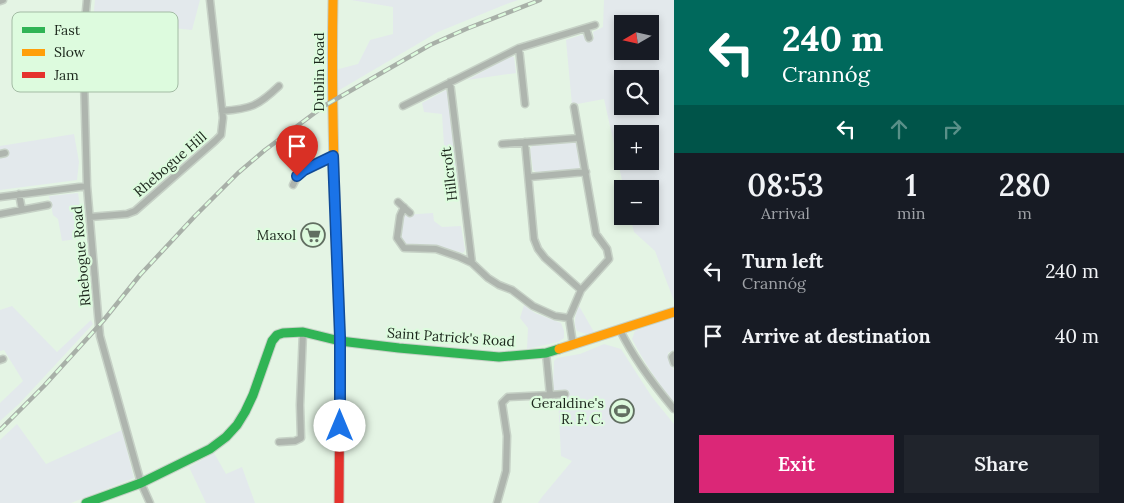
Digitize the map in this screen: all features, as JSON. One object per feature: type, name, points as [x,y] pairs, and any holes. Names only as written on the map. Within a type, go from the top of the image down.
[{"type":"street","name":"Rhebogue Hill","points":[[90,217],[127,214],[135,211],[221,135],[223,118],[210,0]]},
{"type":"street","name":"Dublin Road","points":[[333,0],[333,156],[340,341],[339,503]]},
{"type":"street","points":[[403,106],[518,48],[595,25]]},
{"type":"street","points":[[586,28],[589,38]]},
{"type":"street","points":[[518,48],[525,104]]},
{"type":"street","name":"Hillcroft","points":[[450,82],[472,263]]},
{"type":"street","points":[[222,111],[249,108],[279,86]]},
{"type":"street","name":"Rhebogue Road","points":[[84,92],[87,186],[100,336],[141,483],[150,503]]},
{"type":"street","points":[[573,344],[569,318],[581,290],[610,259],[607,248],[596,234],[574,107]]},
{"type":"street","points":[[502,144],[580,138]]},
{"type":"street","points":[[526,142],[534,239],[538,249],[545,258],[581,290]]},
{"type":"street","points":[[293,185],[297,176],[304,170],[333,156]]},
{"type":"street","points":[[529,177],[586,172]]},
{"type":"street","points":[[0,197],[87,186]]},
{"type":"street","points":[[19,194],[22,210]]},
{"type":"street","points":[[398,202],[410,213]]},
{"type":"street","points":[[0,214],[48,205]]},
{"type":"street","points":[[404,207],[400,216],[397,238],[404,248],[436,249],[459,256],[472,263],[488,278],[512,290],[533,306],[555,316],[569,318]]},
{"type":"street","name":"Saint Patrick's Road","points":[[86,503],[141,483],[210,449],[226,437],[246,412],[272,341],[277,335],[283,333],[303,332],[340,341],[499,357],[546,353],[674,312]]},
{"type":"street","points":[[620,330],[633,354],[654,385],[674,409]]},
{"type":"street","points":[[279,442],[295,441],[301,438],[300,405],[303,332]]},
{"type":"street","points":[[546,353],[550,395]]},
{"type":"street","points":[[674,355],[672,357],[674,363]]},
{"type":"street","points":[[497,503],[506,471],[507,436],[502,403],[508,397],[565,394]]},
{"type":"shaded area","points":[[95,0],[200,0],[192,30],[178,29],[178,12],[94,12]]},
{"type":"shaded area","points":[[351,0],[518,0],[438,32],[336,92],[335,70],[358,64],[370,40],[393,34],[393,7]]},
{"type":"shaded area","points":[[604,0],[674,0],[674,301],[655,251],[634,232],[632,225],[659,225],[659,180],[622,180],[620,170],[659,170],[659,125],[614,125],[614,144],[604,99],[572,105],[566,40],[584,34],[586,40],[594,38],[593,32],[603,27]]},
{"type":"shaded area","points":[[511,56],[514,57],[516,73],[467,80]]},
{"type":"shaded area","points":[[446,90],[448,92],[457,177],[446,177],[442,114],[424,112],[422,103]]},
{"type":"shaded area","points":[[74,134],[79,162],[77,180],[0,190],[0,146]]},
{"type":"shaded area","points":[[574,141],[578,145],[581,166],[577,170],[537,173],[533,170],[530,149],[534,144]]},
{"type":"shaded area","points":[[78,193],[85,238],[62,241],[58,219],[53,215],[49,196]]},
{"type":"shaded area","points":[[433,213],[434,221],[442,227],[461,226],[465,250],[463,253],[444,248],[406,244],[401,239],[404,215]]},
{"type":"shaded area","points":[[524,305],[535,313],[561,323],[564,338],[558,342],[527,349],[528,328],[520,318]]},
{"type":"shaded area","points":[[12,306],[57,352],[91,320],[93,324],[19,404],[0,421],[0,403],[23,381],[4,350],[0,351],[0,310]]},
{"type":"shaded area","points":[[579,306],[594,332],[586,334],[577,331],[575,319]]},
{"type":"shaded area","points":[[674,317],[674,350],[668,353],[674,371],[674,402],[651,372],[632,339],[635,331]]},
{"type":"shaded area","name":"Geraldine's R. F. C.","points":[[604,344],[621,349],[652,397],[674,424],[674,503],[538,503],[572,461],[561,456],[558,397],[553,388],[554,361],[557,358],[580,354]]},
{"type":"shaded area","points":[[17,424],[46,464],[122,430],[134,478],[71,503],[0,503],[0,440]]},
{"type":"shaded area","points":[[214,453],[226,474],[242,467],[255,503],[206,503],[189,467]]},
{"type":"railway","points":[[0,430],[44,386],[103,321],[140,275],[195,216],[238,173],[265,150],[324,106],[430,45],[540,0]]},
{"type":"traffic: fast","points":[[86,503],[141,483],[210,449],[226,437],[245,412],[272,341],[277,335],[283,333],[303,332],[340,341],[499,357],[546,353],[559,349]]},
{"type":"traffic: slow","points":[[333,0],[333,116],[339,308]]},
{"type":"traffic: slow","points":[[559,349],[674,312]]},
{"type":"traffic: jam","points":[[339,308],[339,503]]},
{"type":"place","name":"Maxol","points":[[313,235]]},
{"type":"place","name":"Geraldine's R. F. C.","points":[[622,411]]},
{"type":"route","points":[[297,176],[304,170],[333,156],[340,337],[340,426]]}]
